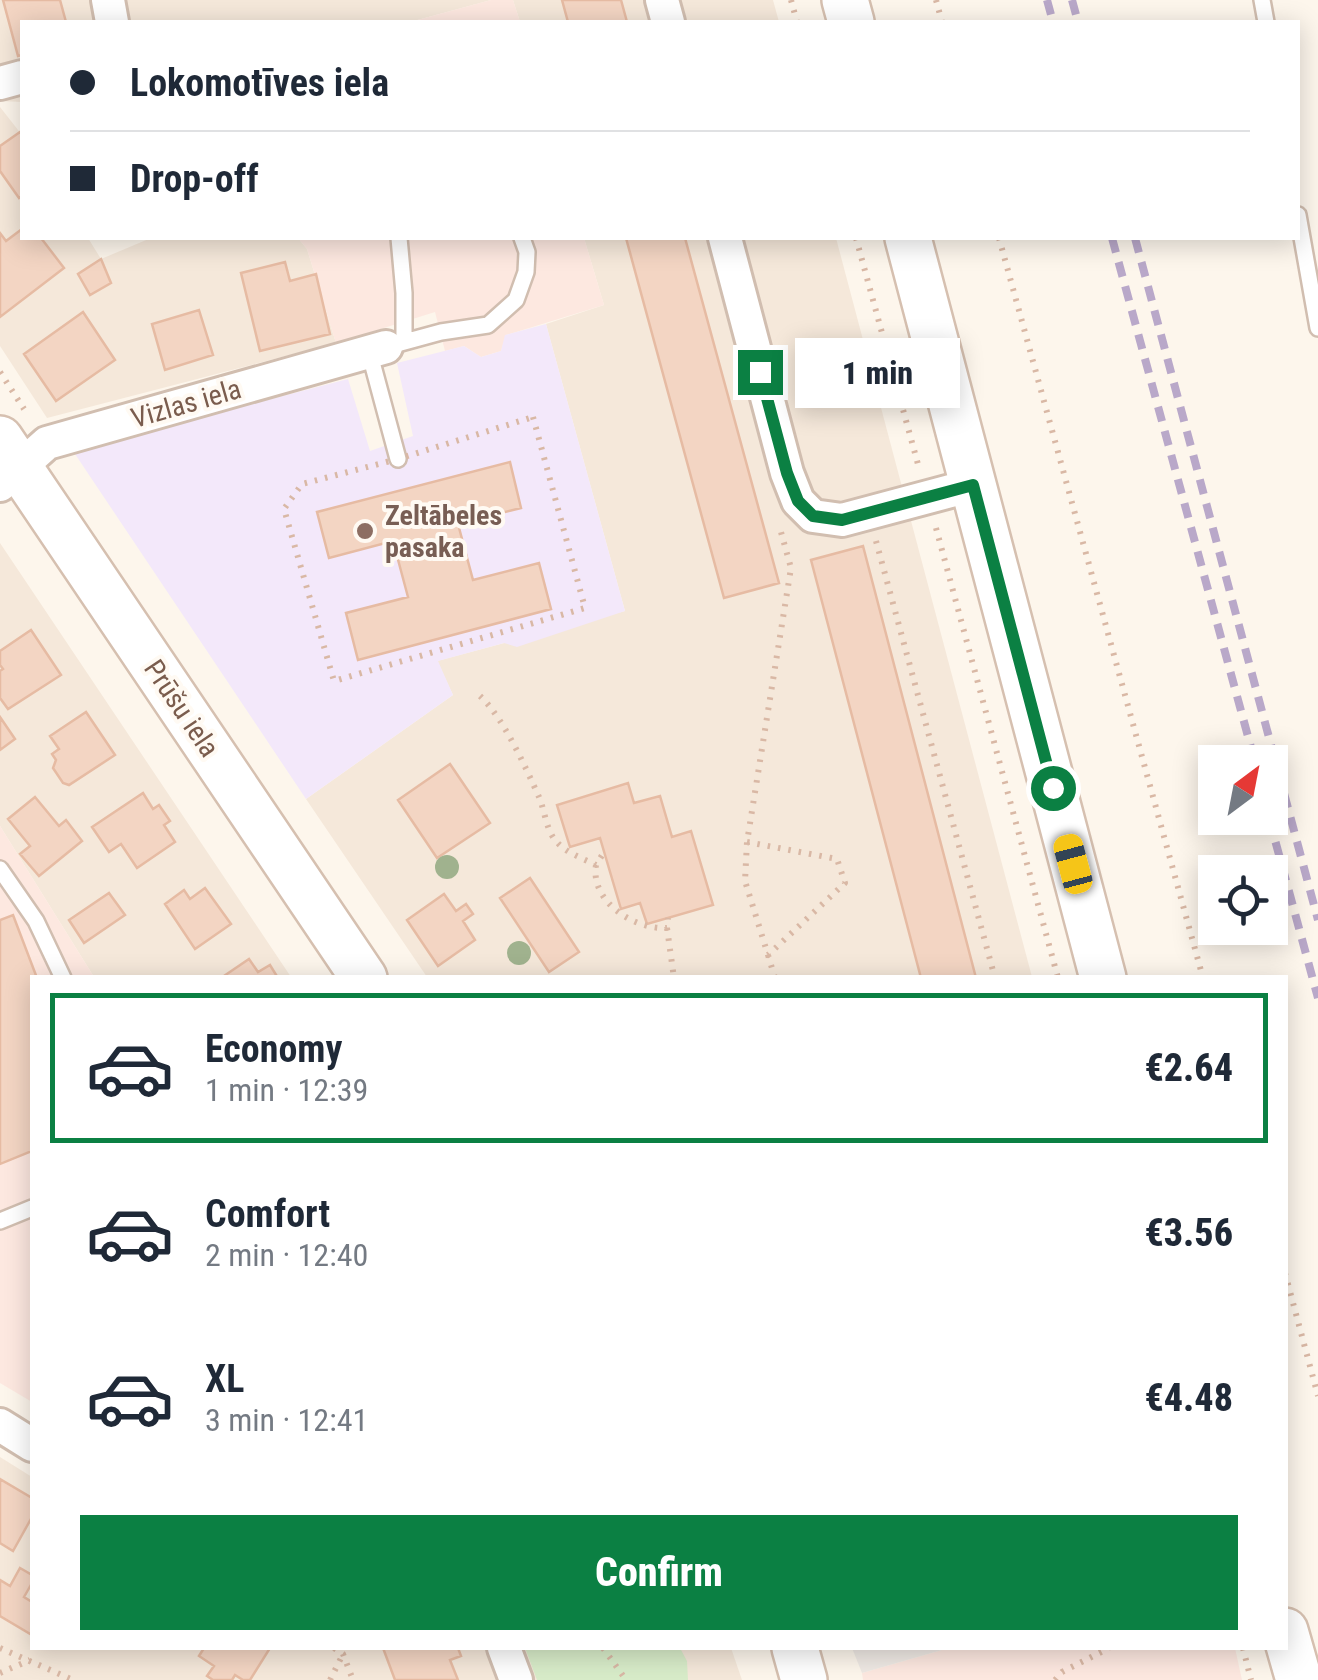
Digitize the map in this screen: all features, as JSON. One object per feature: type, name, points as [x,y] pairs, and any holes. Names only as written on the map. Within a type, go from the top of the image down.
[{"type":"street","points":[[726,240],[787,473],[798,501],[813,516],[842,520],[973,485]]},
{"type":"street","points":[[909,240],[1102,975]]},
{"type":"street","name":"Vizlas iela","points":[[6,463],[47,443],[386,346]]},
{"type":"street","name":"Prūšu iela","points":[[6,463],[362,975]]},
{"type":"street","points":[[0,1424],[30,1444]]},
{"type":"street","points":[[1288,1642],[1299,1680]]},
{"type":"street","points":[[505,1650],[516,1680]]},
{"type":"street","points":[[796,1650],[804,1680]]},
{"type":"lane","points":[[1300,225],[1318,328]]},
{"type":"lane","points":[[398,459],[386,346],[404,294],[399,240]]},
{"type":"lane","points":[[386,346],[441,332],[488,326],[516,300],[526,272],[527,252],[523,240]]},
{"type":"lane","points":[[0,869],[36,921],[63,975]]},
{"type":"lane","points":[[0,1221],[30,1209]]},
{"type":"path","points":[[857,240],[1057,975]]},
{"type":"path","points":[[1000,240],[1202,975]]},
{"type":"path","points":[[533,417],[584,608],[334,682],[284,509],[302,484],[398,459],[533,417]]},
{"type":"path","points":[[868,511],[993,975]]},
{"type":"path","points":[[774,975],[746,881],[747,842],[790,568],[780,526]]},
{"type":"path","points":[[480,696],[492,707],[540,799],[552,838],[565,850],[596,865]]},
{"type":"path","points":[[747,842],[838,858],[845,883],[768,955]]},
{"type":"path","points":[[604,852],[594,874],[608,902],[624,916],[654,929],[667,928]]},
{"type":"path","points":[[668,918],[674,975]]},
{"type":"path","points":[[1288,1284],[1318,1396]]},
{"type":"path","points":[[0,1648],[73,1680]]},
{"type":"path","points":[[330,1680],[340,1650]]},
{"type":"path","points":[[340,1650],[354,1680]]},
{"type":"path","points":[[605,1650],[626,1680]]},
{"type":"path","points":[[1055,1680],[1062,1672],[1105,1650]]},
{"type":"path","points":[[1244,1650],[1251,1680]]},
{"type":"path","points":[[0,1673],[30,1660]]},
{"type":"path","points":[[44,1666],[49,1680]]},
{"type":"shaded area","points":[[0,0],[491,0],[417,20],[20,20],[20,102],[0,101]]},
{"type":"shaded area","points":[[491,0],[513,0],[519,20],[417,20]]},
{"type":"shaded area","points":[[513,0],[773,0],[778,20],[519,20]]},
{"type":"shaded area","points":[[0,107],[20,132],[20,240],[89,240],[101,259],[146,240],[300,240],[307,249],[336,343],[47,418],[0,346]]},
{"type":"shaded area","points":[[300,240],[585,240],[604,305],[506,335],[501,351],[481,357],[464,346],[445,351],[435,312],[336,343],[307,249]]},
{"type":"shaded area","points":[[585,240],[837,240],[1031,975],[426,975],[306,799],[453,695],[437,661],[625,611],[546,324],[604,305]]},
{"type":"shaded area","name":"Zeltābeles pasaka","points":[[546,324],[625,611],[517,647],[504,643],[438,661],[453,695],[306,799],[73,451],[348,379],[370,451],[413,436],[397,363],[464,346],[481,357],[501,351],[505,335]]},
{"type":"shaded area","points":[[0,543],[290,975],[93,975],[0,826]]},
{"type":"shaded area","points":[[0,826],[93,975],[30,975],[30,1401],[0,1383]]},
{"type":"shaded area","points":[[0,1457],[30,1476],[30,1650],[732,1650],[742,1680],[0,1680]]},
{"type":"shaded area","points":[[853,1650],[942,1650],[862,1673]]},
{"type":"shaded area","points":[[942,1650],[1235,1650],[1242,1680],[863,1680],[862,1673]]},
{"type":"green space","points":[[526,1650],[681,1650],[687,1661],[688,1680],[537,1680]]},
{"type":"building","points":[[3,0],[60,0],[65,20],[20,20],[18,56]]},
{"type":"building","points":[[562,0],[621,0],[626,20],[567,20]]},
{"type":"building","points":[[20,132],[19,198],[0,171],[0,146]]},
{"type":"building","points":[[20,230],[20,240],[43,240],[64,268],[0,317],[0,233],[6,241]]},
{"type":"building","points":[[627,240],[686,240],[779,583],[724,598]]},
{"type":"building","points":[[101,259],[111,283],[90,295],[78,274]]},
{"type":"building","points":[[285,262],[290,281],[316,274],[330,334],[260,351],[241,273]]},
{"type":"building","points":[[199,310],[213,355],[165,370],[152,324]]},
{"type":"building","points":[[83,312],[115,360],[56,401],[24,354]]},
{"type":"building","points":[[510,462],[521,508],[458,524],[473,580],[539,563],[551,609],[358,660],[346,613],[408,597],[393,541],[329,558],[317,512]]},
{"type":"building","points":[[863,546],[975,975],[920,975],[811,560]]},
{"type":"building","points":[[31,630],[61,675],[8,709],[0,698],[0,651]]},
{"type":"building","points":[[86,712],[115,755],[69,785],[53,768],[56,760],[52,754],[59,749],[50,736]]},
{"type":"building","points":[[0,717],[15,739],[0,750]]},
{"type":"building","points":[[450,764],[490,823],[437,858],[398,800]]},
{"type":"building","points":[[628,783],[634,803],[660,796],[672,837],[691,831],[713,905],[647,924],[640,903],[621,909],[600,838],[570,847],[557,805]]},
{"type":"building","points":[[143,793],[153,809],[159,805],[170,821],[164,825],[175,842],[137,868],[121,844],[109,852],[92,827]]},
{"type":"building","points":[[35,797],[59,826],[66,820],[82,841],[39,876],[20,854],[30,846],[8,819]]},
{"type":"building","points":[[530,878],[579,952],[549,972],[500,898]]},
{"type":"building","points":[[205,888],[231,924],[195,949],[165,904],[184,890],[190,899]]},
{"type":"building","points":[[109,893],[125,915],[84,943],[69,920]]},
{"type":"building","points":[[444,894],[456,911],[466,904],[473,914],[463,921],[475,940],[438,966],[407,920]]},
{"type":"building","points":[[13,915],[36,975],[30,975],[30,1152],[0,1164],[0,920]]},
{"type":"building","points":[[249,959],[258,972],[270,965],[276,975],[225,975]]},
{"type":"building","points":[[0,1479],[30,1497],[30,1521],[13,1551],[0,1543]]},
{"type":"building","points":[[20,1568],[30,1574],[30,1586],[24,1597],[30,1601],[30,1634],[0,1616],[0,1580],[10,1586]]},
{"type":"building","points":[[203,1650],[269,1650],[250,1680],[235,1675],[232,1680],[213,1680],[207,1676],[214,1666],[199,1656]]},
{"type":"building","points":[[384,1650],[459,1650],[461,1656],[450,1660],[458,1680],[395,1680]]},
{"type":"railway","points":[[1047,0],[1052,20]]},
{"type":"railway","points":[[1072,0],[1077,20]]},
{"type":"railway","points":[[1113,240],[1250,745]]},
{"type":"railway","points":[[1136,240],[1318,920]]},
{"type":"railway","points":[[1274,835],[1318,998]]},
{"type":"place","name":"Zeltābeles pasaka","points":[[365,531]]},
{"type":"route","points":[[760,372],[787,473],[798,501],[813,516],[842,520],[973,485],[1053,788]]}]
